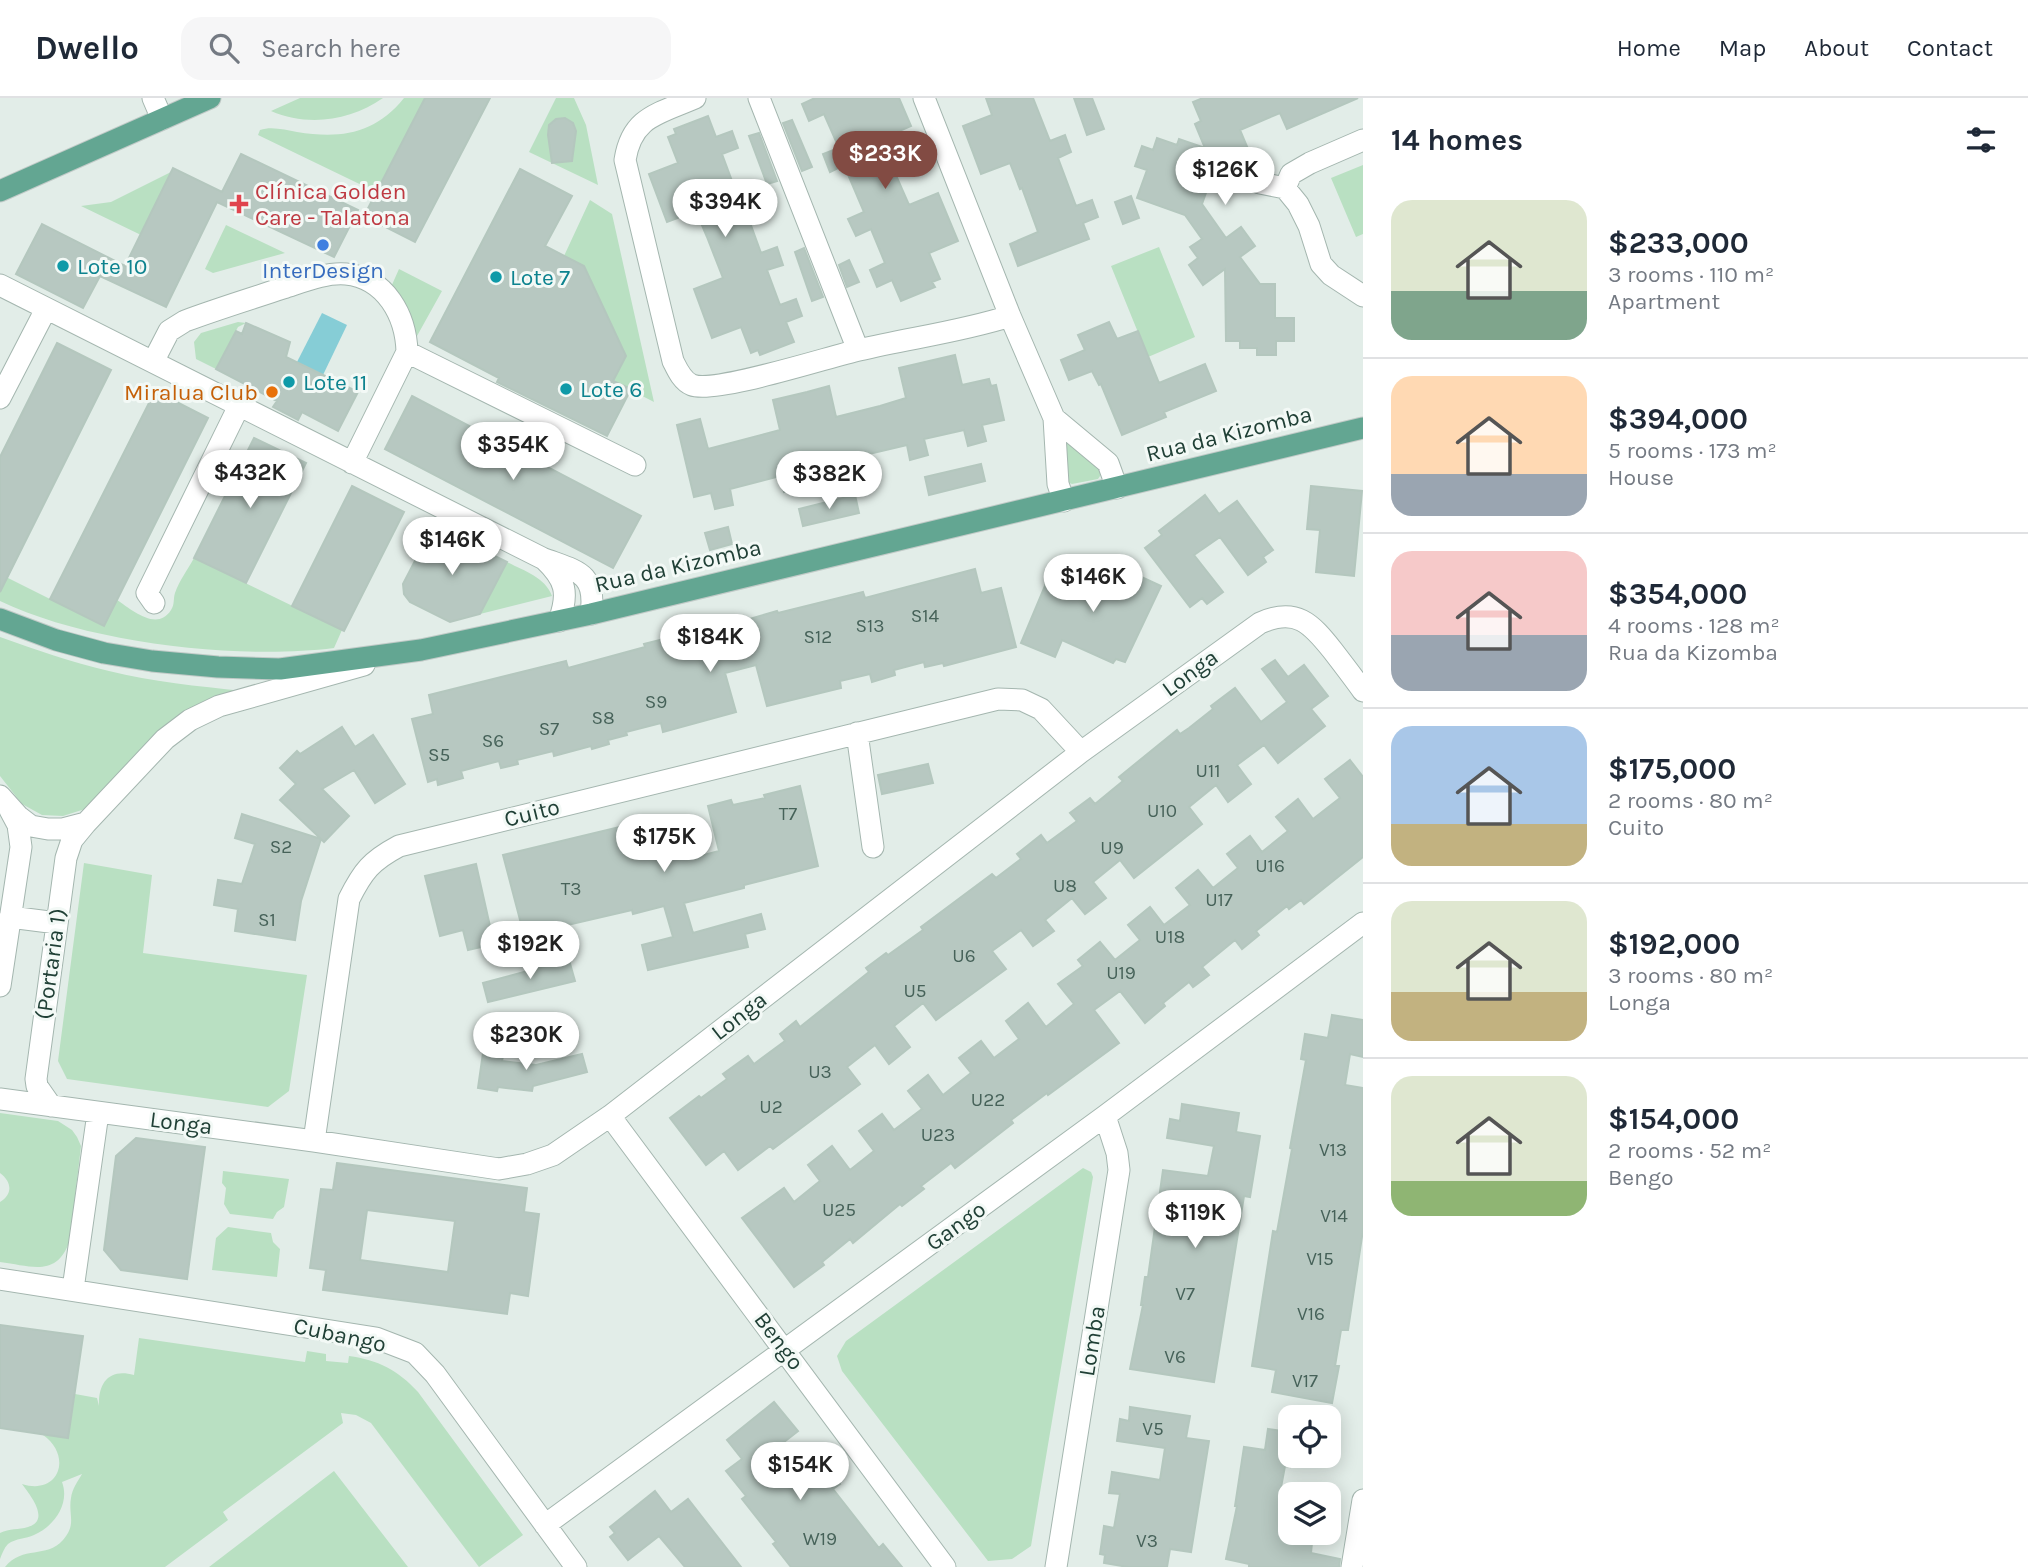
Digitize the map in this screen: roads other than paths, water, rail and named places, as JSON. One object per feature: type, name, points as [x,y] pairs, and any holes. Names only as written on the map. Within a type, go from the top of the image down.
[{"type":"main road","points":[[0,191],[166,111],[210,98]]},
{"type":"main road","name":"Rua da Kizomba","points":[[0,619],[56,640],[104,653],[218,667],[280,669],[421,650],[591,614],[1363,428]]},
{"type":"street","points":[[153,98],[166,111]]},
{"type":"street","points":[[695,98],[647,119],[633,131],[625,160],[673,361],[680,374],[691,385],[708,387],[858,350],[982,325],[1010,316]]},
{"type":"street","points":[[759,98],[858,350]]},
{"type":"street","points":[[924,98],[1010,316],[1054,418],[1058,484],[1064,501]]},
{"type":"street","points":[[1285,188],[1291,174],[1363,139]]},
{"type":"street","points":[[1260,183],[1285,188],[1298,204],[1309,226],[1321,264],[1331,275],[1363,296]]},
{"type":"street","points":[[153,362],[169,331],[185,321],[314,279],[345,274],[367,279],[393,302],[407,337],[407,352],[352,463]]},
{"type":"street","points":[[0,285],[542,558],[582,573],[591,584],[591,614]]},
{"type":"street","points":[[0,398],[46,309]]},
{"type":"street","points":[[407,352],[635,465]]},
{"type":"street","points":[[150,598],[239,406]]},
{"type":"street","points":[[1054,418],[1108,463],[1117,488]]},
{"type":"street","points":[[542,558],[558,573],[563,586],[566,600],[559,621]]},
{"type":"street","name":"Longa","points":[[0,1099],[314,1140],[499,1169],[527,1164],[553,1155],[610,1116],[1081,752],[1260,623],[1274,616],[1289,616],[1315,627],[1363,691]]},
{"type":"street","name":"(Portaria 1)","points":[[51,1106],[37,1086],[36,1079],[66,858],[72,840],[86,822],[165,739],[190,720],[219,706],[276,688],[421,650]]},
{"type":"street","name":"Cuito","points":[[314,1140],[349,899],[361,874],[376,858],[399,846],[998,699],[1022,700],[1041,709],[1081,752]]},
{"type":"street","points":[[857,733],[873,847]]},
{"type":"street","points":[[3,800],[31,825],[63,829],[86,822]]},
{"type":"street","name":"(Portaria 1)","points":[[0,986],[21,847],[18,825],[3,800]]},
{"type":"street","points":[[10,917],[57,923]]},
{"type":"street","name":"Gango","points":[[545,1525],[1105,1116],[1363,923]]},
{"type":"street","points":[[73,1289],[98,1113]]},
{"type":"street","name":"Bengo","points":[[610,1116],[945,1567]]},
{"type":"street","name":"Lomba","points":[[1056,1567],[1119,1171],[1117,1153],[1105,1116]]},
{"type":"street","name":"Cubango","points":[[0,1279],[376,1338],[415,1353],[435,1374],[576,1567]]},
{"type":"street","points":[[1352,1567],[1363,1500]]},
{"type":"water","points":[[322,313],[347,325],[323,375],[297,362]]},
{"type":"place","name":"Clínica Golden Care - Talatona","points":[[239,204]]},
{"type":"place","name":"InterDesign","points":[[323,245]]},
{"type":"place","name":"Lote 10","points":[[63,266]]},
{"type":"place","name":"Lote 7","points":[[496,277]]},
{"type":"place","name":"Lote 11","points":[[289,382]]},
{"type":"place","name":"Lote 6","points":[[566,389]]},
{"type":"place","name":"Miralua Club","points":[[272,392]]}]
